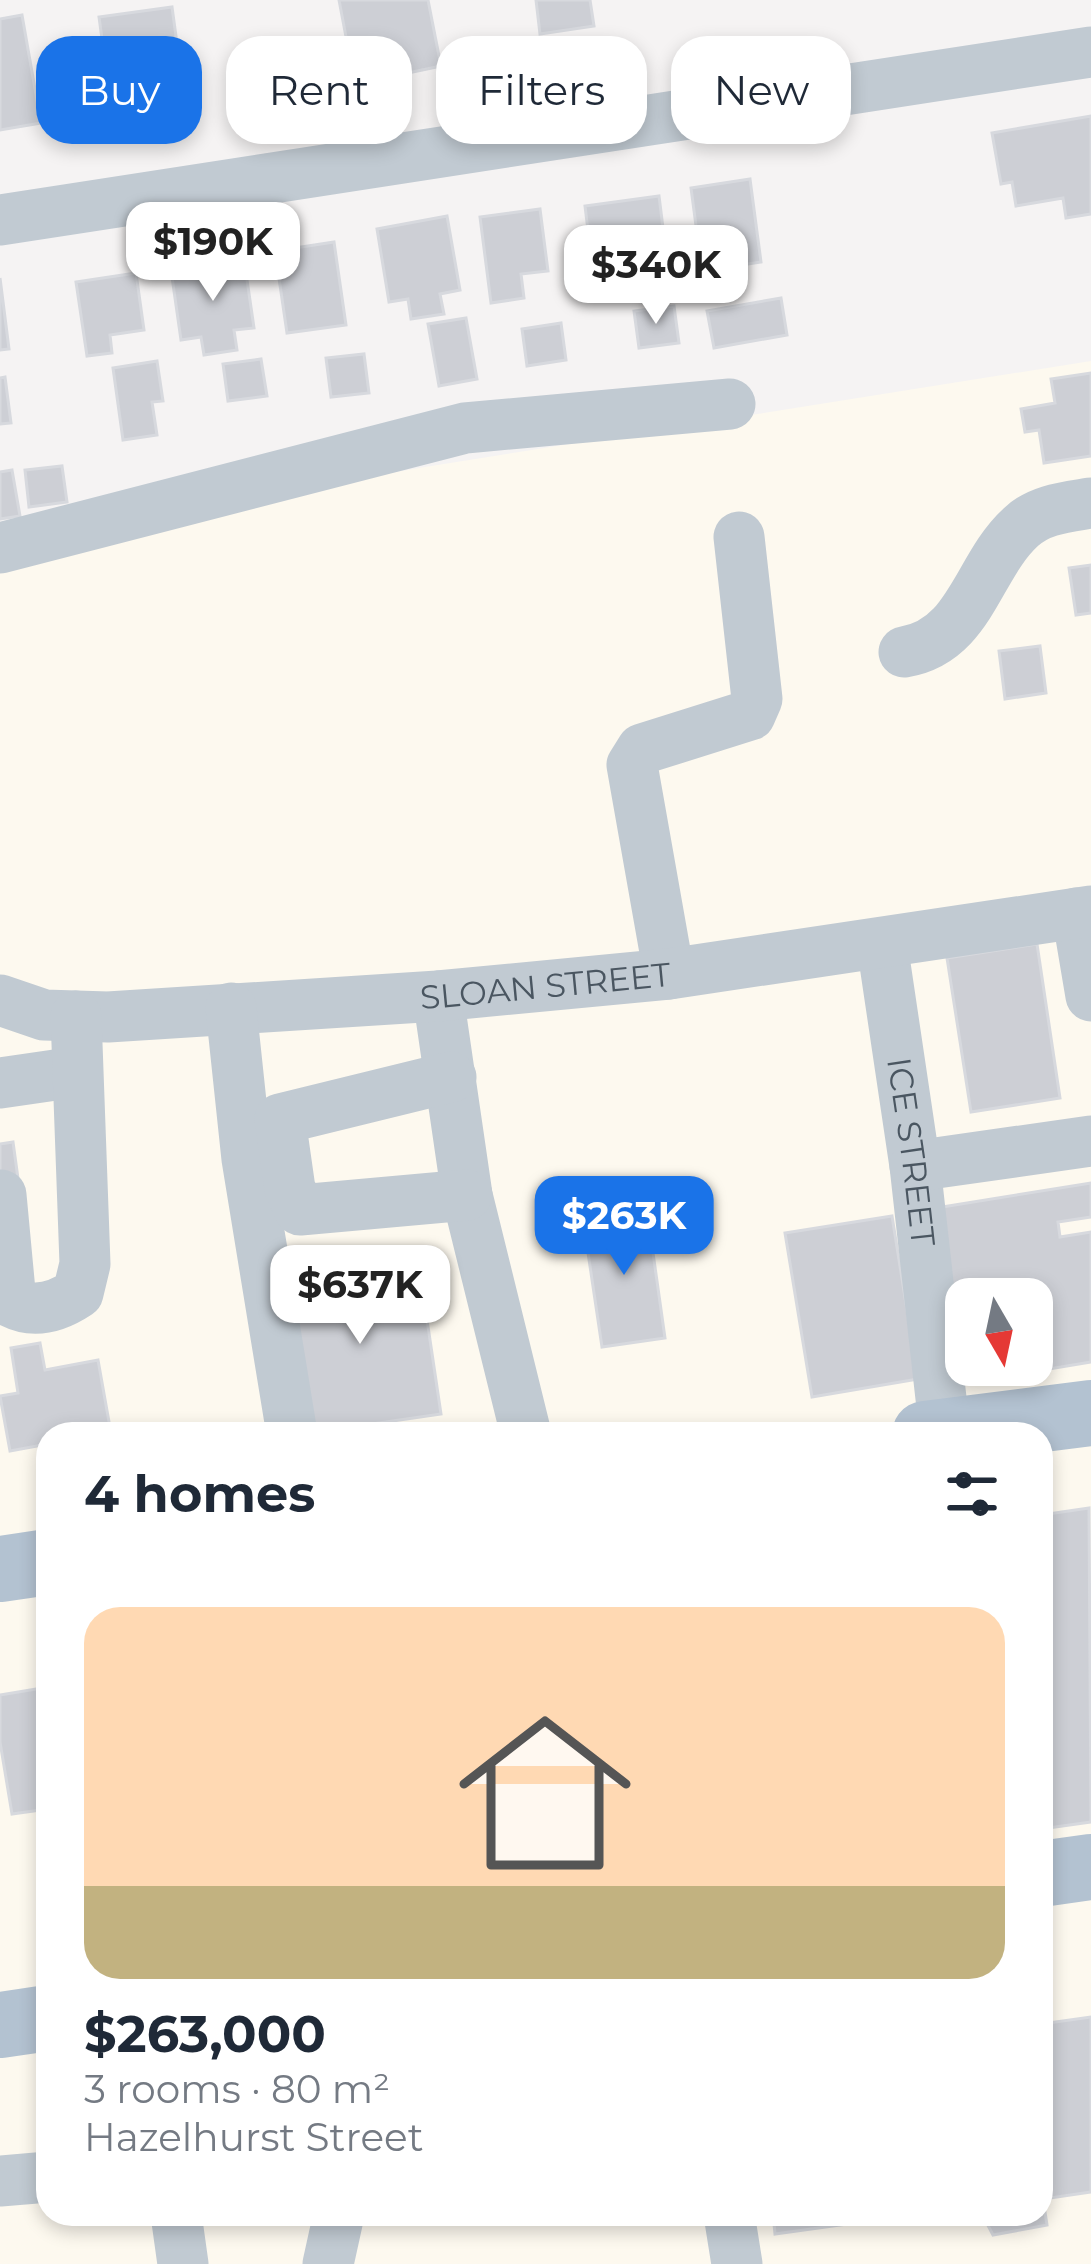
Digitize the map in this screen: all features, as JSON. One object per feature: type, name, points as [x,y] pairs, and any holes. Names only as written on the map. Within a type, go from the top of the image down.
[{"type":"main road","points":[[1022,1422],[1091,1413]]},
{"type":"main road","points":[[0,1569],[36,1564]]},
{"type":"main road","points":[[1053,1872],[1091,1867]]},
{"type":"main road","points":[[0,2025],[36,2020]]},
{"type":"street","points":[[0,220],[1091,52]]},
{"type":"street","points":[[0,548],[465,428],[730,404]]},
{"type":"street","points":[[904,652],[941,640],[1023,524],[1048,510],[1091,503]]},
{"type":"street","points":[[669,974],[632,765],[642,749],[750,715],[757,699],[739,537]]},
{"type":"street","points":[[1084,912],[1091,996]]},
{"type":"street","name":"SLOAN STREET","points":[[0,1000],[44,1015],[153,1017],[439,996],[669,974],[1084,912]]},
{"type":"street","name":"ICE STREET","points":[[882,944],[915,1166],[937,1422]]},
{"type":"street","points":[[439,996],[467,1195],[523,1422]]},
{"type":"street","points":[[231,1008],[247,1159],[290,1422]]},
{"type":"street","points":[[1,1196],[11,1301],[24,1308],[61,1304],[78,1294],[85,1264],[76,1016]]},
{"type":"street","points":[[0,1083],[76,1072]]},
{"type":"street","points":[[451,1077],[280,1118],[283,1142],[290,1189],[300,1210],[467,1195]]},
{"type":"street","points":[[915,1166],[1091,1141]]},
{"type":"street","points":[[0,2181],[36,2178]]},
{"type":"street","points":[[178,2226],[183,2264]]},
{"type":"street","points":[[328,2264],[336,2226]]},
{"type":"street","points":[[731,2226],[737,2264]]},
{"type":"shaded area","points":[[1091,361],[1091,2264],[0,2264],[0,541],[425,467]]},
{"type":"building","points":[[339,0],[428,0],[436,67],[412,72],[412,36],[346,36]]},
{"type":"building","points":[[536,0],[590,0],[594,26],[540,34]]},
{"type":"building","points":[[172,7],[176,36],[102,36],[99,17]]},
{"type":"building","points":[[22,15],[36,95],[36,124],[0,130],[0,19]]},
{"type":"building","points":[[1091,116],[1091,214],[1066,218],[1063,198],[1016,206],[1012,182],[1001,184],[992,133]]},
{"type":"building","points":[[750,179],[761,262],[702,271],[691,188]]},
{"type":"building","points":[[659,196],[668,268],[648,270],[650,291],[616,296],[614,276],[594,279],[585,206]]},
{"type":"building","points":[[540,209],[548,271],[521,274],[524,298],[491,303],[480,217]]},
{"type":"building","points":[[447,216],[460,290],[440,294],[444,314],[411,319],[408,299],[389,302],[377,229]]},
{"type":"building","points":[[334,242],[346,325],[287,333],[275,251]]},
{"type":"building","points":[[244,259],[254,328],[234,330],[237,350],[204,355],[201,337],[181,340],[171,270]]},
{"type":"building","points":[[136,273],[144,330],[110,335],[112,353],[87,356],[76,282]]},
{"type":"building","points":[[0,278],[9,349],[0,350]]},
{"type":"building","points":[[781,298],[787,335],[714,348],[707,311]]},
{"type":"building","points":[[674,306],[679,343],[639,348],[634,311]]},
{"type":"building","points":[[466,318],[477,379],[439,386],[428,324]]},
{"type":"building","points":[[561,323],[566,360],[527,366],[522,329]]},
{"type":"building","points":[[364,354],[369,393],[331,397],[326,358]]},
{"type":"building","points":[[261,359],[267,396],[228,401],[223,364]]},
{"type":"building","points":[[157,361],[163,401],[152,402],[157,435],[123,440],[113,368]]},
{"type":"building","points":[[1091,373],[1091,456],[1044,463],[1039,430],[1025,432],[1021,409],[1055,403],[1051,379]]},
{"type":"building","points":[[5,377],[11,423],[0,424],[0,378]]},
{"type":"building","points":[[62,466],[67,502],[29,507],[25,470]]},
{"type":"building","points":[[12,470],[20,516],[0,519],[0,472]]},
{"type":"building","points":[[1091,565],[1091,613],[1076,615],[1069,568]]},
{"type":"building","points":[[1040,646],[1046,693],[1005,699],[999,651]]},
{"type":"building","points":[[1037,944],[1060,1098],[971,1112],[947,958]]},
{"type":"building","points":[[13,1142],[20,1193],[0,1196],[0,1144]]},
{"type":"building","points":[[1091,1183],[1091,1217],[1058,1222],[1060,1237],[1091,1232],[1091,1362],[1053,1368],[1053,1278],[948,1278],[936,1208]]},
{"type":"building","points":[[647,1210],[665,1338],[602,1347],[583,1219]]},
{"type":"building","points":[[892,1216],[918,1379],[812,1397],[785,1233]]},
{"type":"building","points":[[418,1259],[441,1414],[386,1422],[301,1422],[279,1280]]},
{"type":"building","points":[[40,1343],[45,1370],[98,1360],[109,1422],[36,1422],[36,1446],[10,1451],[0,1396],[18,1393],[11,1348]]},
{"type":"building","points":[[1089,1508],[1091,1822],[1053,1827],[1053,1513]]},
{"type":"building","points":[[36,1689],[36,1811],[12,1814],[0,1742],[0,1695]]},
{"type":"building","points":[[1091,2017],[1091,2192],[1053,2198],[1053,2022]]},
{"type":"building","points":[[774,2226],[833,2226],[775,2234]]},
{"type":"building","points":[[988,2226],[1042,2226],[993,2235]]}]
